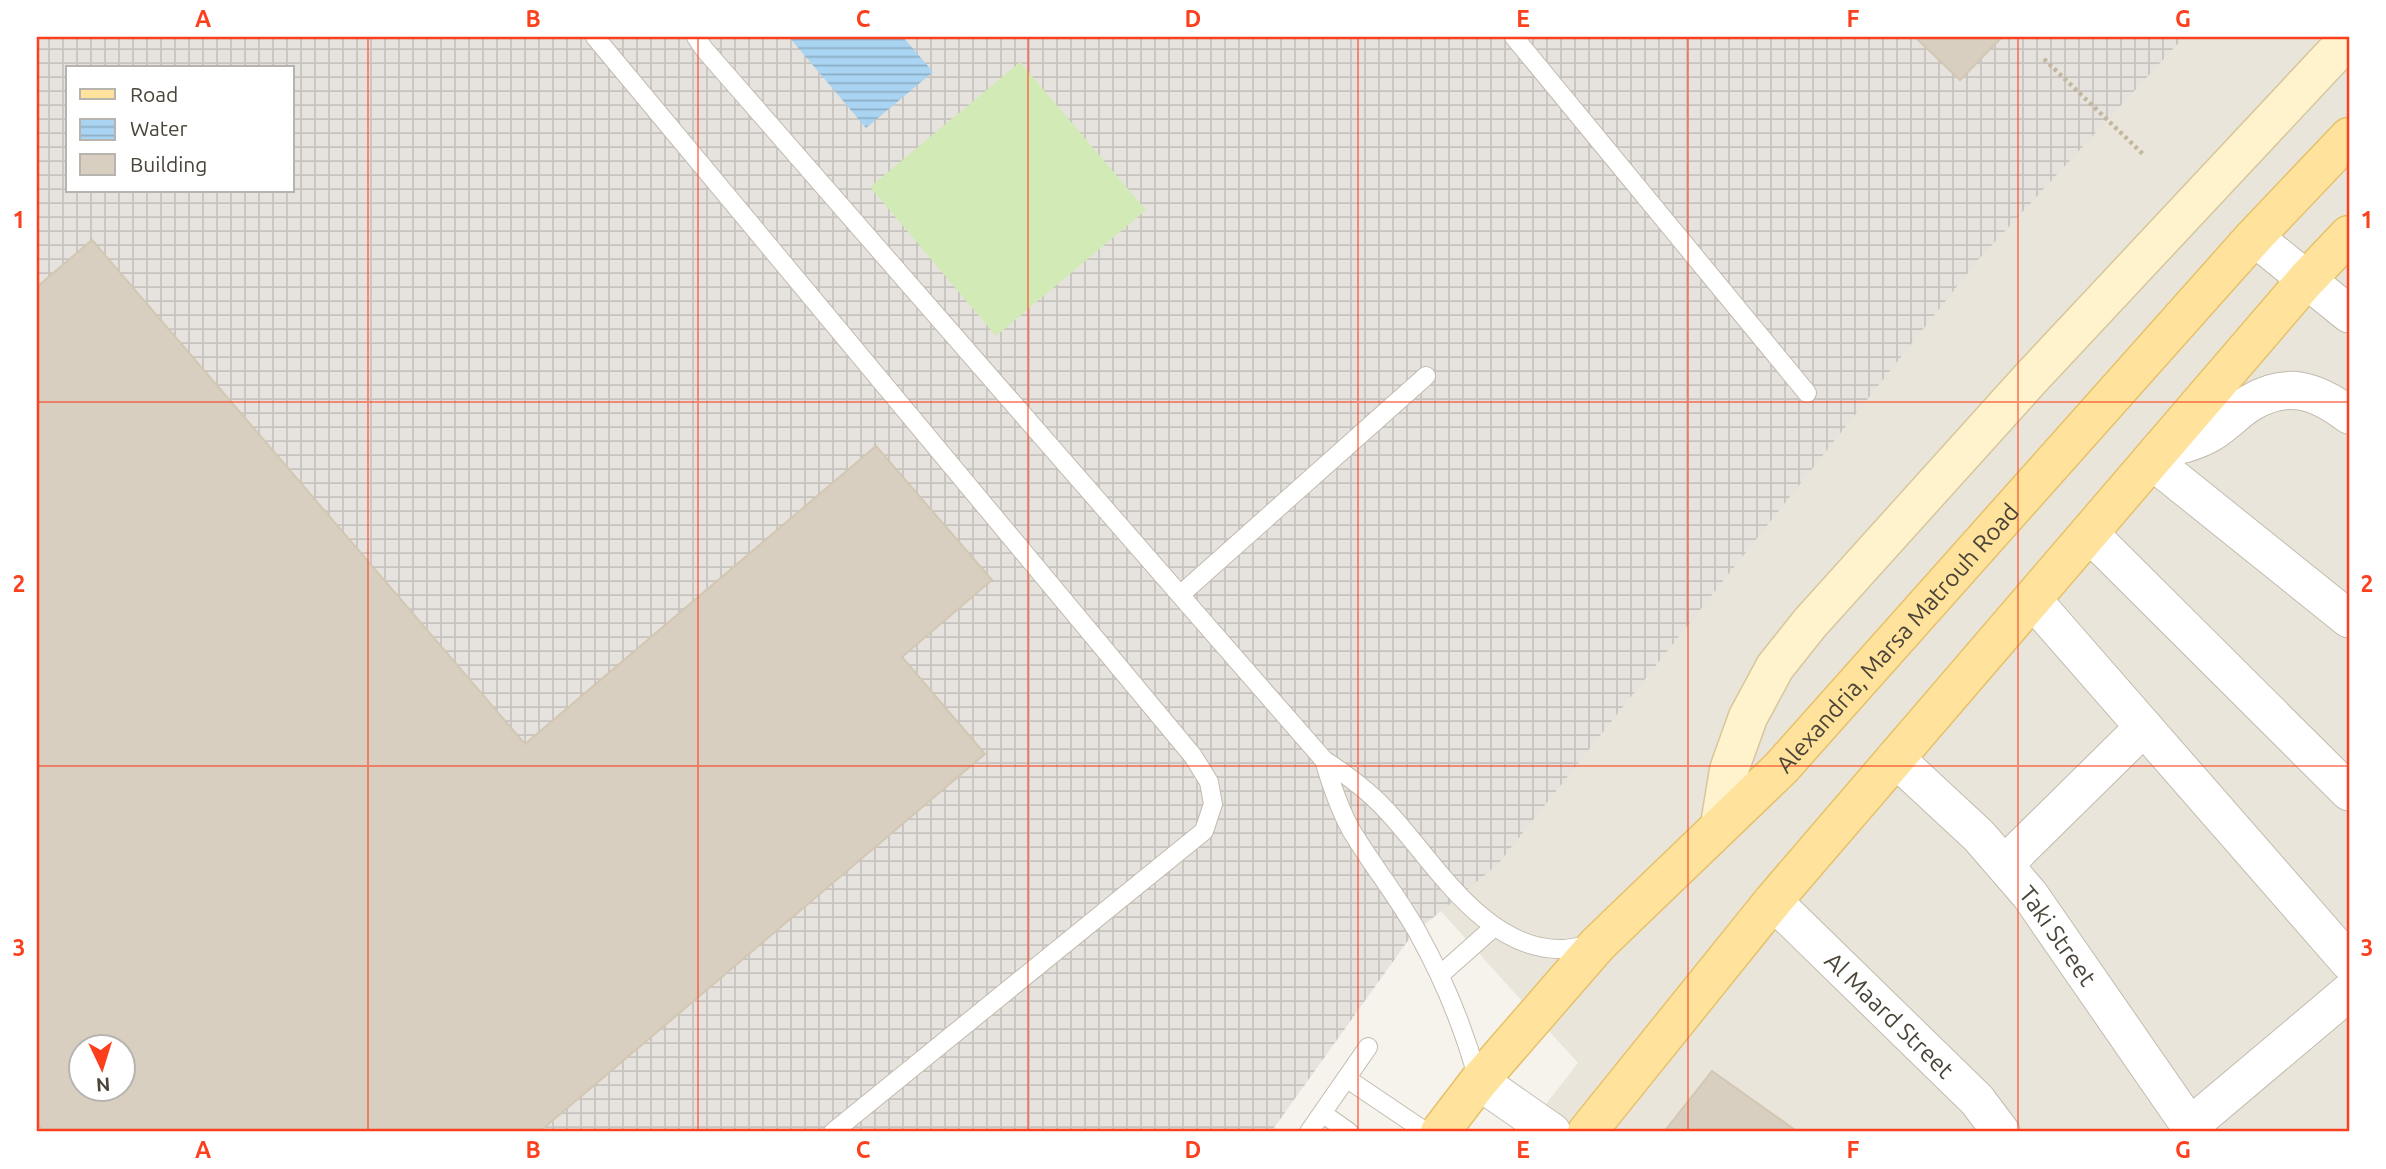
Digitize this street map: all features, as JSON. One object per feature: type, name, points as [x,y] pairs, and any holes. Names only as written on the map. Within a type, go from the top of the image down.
[{"type":"main road","points":[[1720,825],[1729,770],[1748,717],[1775,667],[1803,632],[2030,379],[2349,38]]},
{"type":"main road","name":"Alexandria, Marsa Matrouh Road","points":[[1440,1132],[1479,1082],[1598,944],[1781,768],[2254,237],[2349,136]]},
{"type":"main road","points":[[1587,1132],[1773,901],[2306,280],[2349,235]]},
{"type":"street","points":[[2254,237],[2349,314]]},
{"type":"street","points":[[2349,415],[2328,400],[2304,390],[2276,391],[2250,403],[2208,435],[2156,455],[2349,619]]},
{"type":"street","points":[[2089,533],[2349,792]]},
{"type":"street","points":[[2032,599],[2349,962]]},
{"type":"street","points":[[2005,864],[2144,727]]},
{"type":"street","name":"Taki Street","points":[[1895,758],[2005,864],[2055,928],[2192,1129]]},
{"type":"street","name":"Al Maard Street","points":[[1773,901],[1970,1092],[2001,1132]]},
{"type":"street","points":[[2192,1129],[2349,992]]},
{"type":"street","points":[[1479,1082],[1552,1132]]},
{"type":"lane","points":[[595,37],[1184,745],[1209,782],[1213,804],[1204,831],[833,1132]]},
{"type":"lane","points":[[696,37],[1324,760],[1357,783],[1386,809],[1458,895],[1494,927],[1526,943],[1562,949],[1598,944]]},
{"type":"lane","points":[[1514,37],[1807,393]]},
{"type":"lane","points":[[1180,595],[1426,376]]},
{"type":"lane","points":[[1324,760],[1335,795],[1351,829],[1417,931],[1440,975],[1465,1033],[1479,1082]]},
{"type":"lane","points":[[1440,975],[1494,927]]},
{"type":"lane","points":[[1309,1132],[1368,1047]]},
{"type":"lane","points":[[1346,1079],[1426,1132]]},
{"type":"lane","points":[[1322,1113],[1349,1132]]},
{"type":"path","points":[[2044,59],[2144,155]]},
{"type":"shaded area","points":[[37,37],[2184,37],[1978,260],[1498,864],[1412,935],[1271,1132],[37,1132]]},
{"type":"shaded area","points":[[652,37],[2349,37],[2349,1132],[1524,1132],[1578,1063]]},
{"type":"green space","points":[[1020,62],[1146,210],[996,336],[870,187]]},
{"type":"water","points":[[789,37],[903,37],[933,72],[866,128]]},
{"type":"building","points":[[1915,37],[2002,37],[1960,80]]},
{"type":"building","points":[[92,240],[525,744],[876,446],[992,580],[902,657],[985,754],[539,1132],[45,1132],[37,1122],[37,287]]},
{"type":"building","points":[[1712,1071],[1798,1132],[1664,1132]]}]
